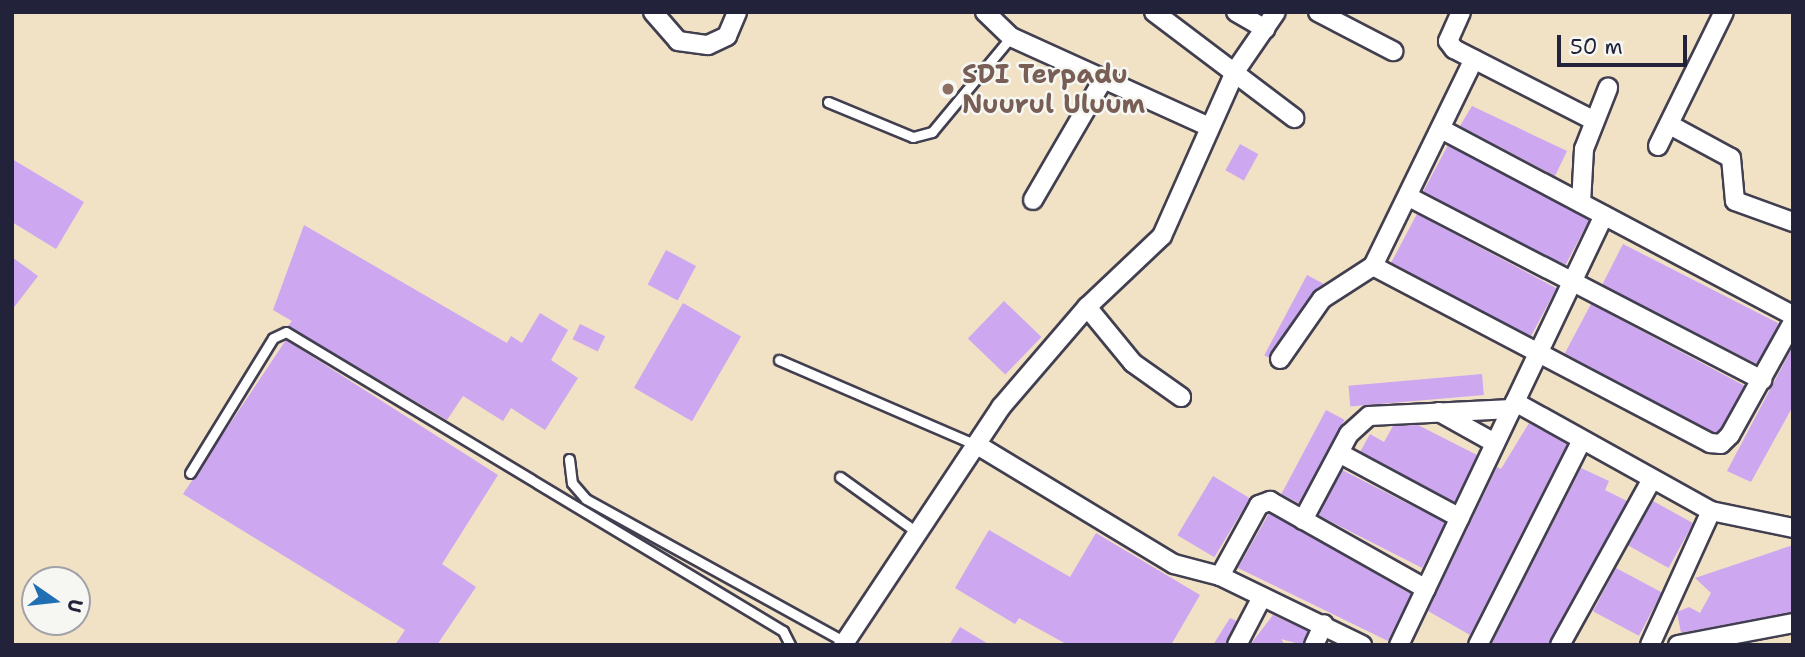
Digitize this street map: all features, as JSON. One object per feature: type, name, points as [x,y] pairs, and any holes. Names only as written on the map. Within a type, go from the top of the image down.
[{"type":"street","points":[[653,12],[678,41],[708,45],[727,36],[737,12]]},
{"type":"street","points":[[985,12],[1011,37],[1209,127]]},
{"type":"street","points":[[1154,12],[1236,70],[1294,118]]},
{"type":"street","points":[[1236,12],[1265,29]]},
{"type":"street","points":[[844,643],[979,446],[1001,407],[1087,307],[1161,236],[1236,70],[1276,12]]},
{"type":"street","points":[[1318,12],[1393,51]]},
{"type":"street","points":[[1461,12],[1448,41],[1474,59],[1593,120]]},
{"type":"street","points":[[1658,146],[1724,12]]},
{"type":"street","points":[[1280,359],[1322,299],[1373,266],[1474,59]]},
{"type":"street","points":[[1033,200],[1104,78]]},
{"type":"street","points":[[1581,203],[1593,120],[1608,88]]},
{"type":"street","points":[[1670,125],[1731,158],[1735,201],[1793,222]]},
{"type":"street","points":[[1440,129],[1793,315]]},
{"type":"street","points":[[1409,197],[1762,380]]},
{"type":"street","points":[[1399,645],[1604,215]]},
{"type":"street","points":[[1373,266],[1710,443],[1730,435],[1793,322]]},
{"type":"street","points":[[1087,307],[1133,363],[1181,397]]},
{"type":"street","points":[[1303,520],[1339,453],[1369,415],[1513,405],[1711,511],[1793,528]]},
{"type":"street","points":[[1439,412],[1495,443]]},
{"type":"street","points":[[1478,645],[1581,442]]},
{"type":"street","points":[[979,446],[1174,564],[1220,576],[1362,645]]},
{"type":"street","points":[[1339,453],[1460,518]]},
{"type":"street","points":[[1560,645],[1651,481]]},
{"type":"street","points":[[1220,576],[1264,501],[1426,589]]},
{"type":"street","points":[[1650,645],[1711,511]]},
{"type":"street","points":[[1237,645],[1262,597]]},
{"type":"street","points":[[1678,645],[1793,623]]},
{"type":"street","points":[[1314,645],[1325,625]]},
{"type":"lane","points":[[828,102],[913,136],[932,132],[1011,37]]},
{"type":"lane","points":[[190,473],[272,338],[286,332],[783,631],[790,645]]},
{"type":"lane","points":[[779,360],[979,446]]},
{"type":"lane","points":[[569,458],[572,483],[586,499],[844,643]]},
{"type":"lane","points":[[840,477],[919,533]]},
{"type":"building","points":[[1472,106],[1567,151],[1555,176],[1460,126]]},
{"type":"building","points":[[1240,144],[1258,154],[1244,180],[1225,170]]},
{"type":"building","points":[[1448,145],[1589,220],[1564,267],[1423,192]]},
{"type":"building","points":[[12,159],[84,202],[56,249],[12,222]]},
{"type":"building","points":[[1417,214],[1557,288],[1531,337],[1391,263]]},
{"type":"building","points":[[304,225],[507,343],[511,336],[522,343],[540,313],[568,330],[551,360],[578,378],[545,430],[511,408],[503,421],[463,396],[447,420],[288,326],[292,321],[273,310]]},
{"type":"building","points":[[1623,244],[1779,323],[1758,364],[1602,285]]},
{"type":"building","points":[[666,250],[696,266],[678,300],[648,284]]},
{"type":"building","points":[[12,257],[38,276],[12,310]]},
{"type":"building","points":[[1307,275],[1324,284],[1281,364],[1264,355]]},
{"type":"building","points":[[1004,301],[1041,337],[1005,375],[968,338]]},
{"type":"building","points":[[683,303],[741,336],[692,421],[634,388]]},
{"type":"building","points":[[1591,304],[1745,386],[1718,435],[1565,353]]},
{"type":"building","points":[[580,324],[605,336],[598,352],[573,339]]},
{"type":"building","points":[[286,340],[498,475],[442,564],[476,587],[437,645],[395,645],[405,630],[183,494]]},
{"type":"building","points":[[1793,346],[1793,406],[1751,482],[1727,471]]},
{"type":"building","points":[[1482,374],[1484,395],[1350,407],[1349,386]]},
{"type":"building","points":[[1326,410],[1345,420],[1300,504],[1281,494]]},
{"type":"building","points":[[1529,423],[1567,444],[1470,635],[1428,611],[1497,467],[1501,469]]},
{"type":"building","points":[[1418,425],[1477,455],[1455,502],[1360,452],[1370,434],[1384,442],[1393,426]]},
{"type":"building","points":[[1581,468],[1609,481],[1605,490],[1627,501],[1549,645],[1491,645]]},
{"type":"building","points":[[1342,470],[1445,523],[1422,568],[1319,515]]},
{"type":"building","points":[[1213,476],[1250,498],[1214,557],[1177,535]]},
{"type":"building","points":[[1653,501],[1693,523],[1669,568],[1628,546]]},
{"type":"building","points":[[1269,513],[1411,594],[1388,641],[1238,568]]},
{"type":"building","points":[[989,530],[1070,577],[1096,533],[1200,595],[1171,645],[1068,645],[1019,618],[1015,624],[955,588]]},
{"type":"building","points":[[1793,545],[1793,612],[1681,633],[1677,612],[1689,607],[1700,613],[1711,593],[1695,578]]},
{"type":"building","points":[[1616,568],[1662,592],[1639,636],[1593,611]]},
{"type":"building","points":[[1273,615],[1308,631],[1303,645],[1281,639],[1285,645],[1250,645]]},
{"type":"building","points":[[1230,618],[1237,621],[1226,645],[1213,645]]},
{"type":"building","points":[[960,627],[990,645],[949,645]]},
{"type":"place","name":"SDI Terpadu Nuurul Uluum","points":[[948,89]]}]
